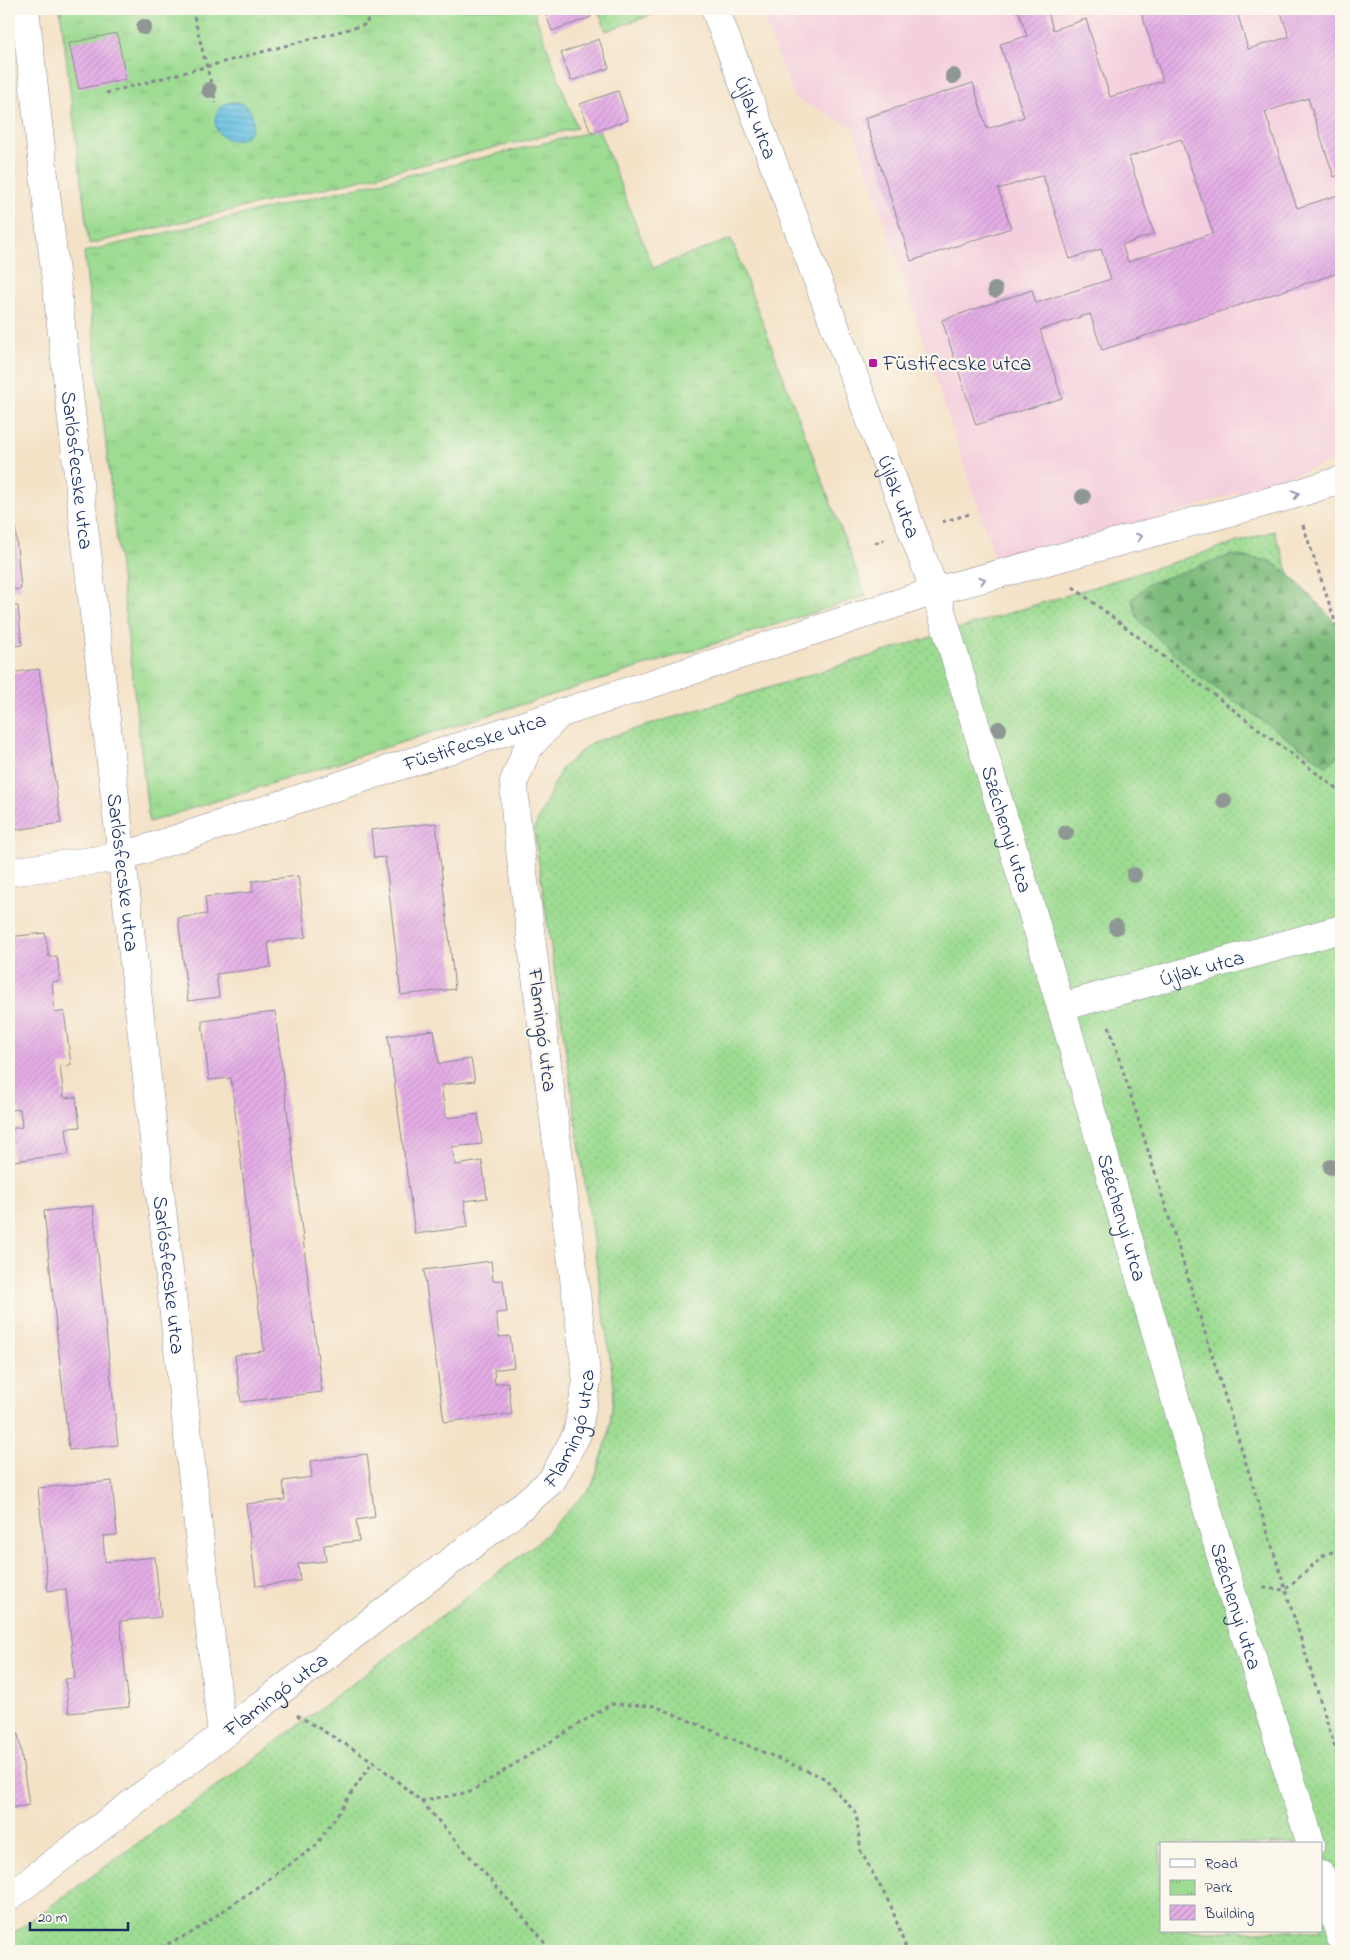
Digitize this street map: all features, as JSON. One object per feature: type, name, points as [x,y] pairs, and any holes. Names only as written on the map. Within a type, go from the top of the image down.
[{"type":"street","name":"Sarlósfecske utca","points":[[25,9],[222,1735]]},
{"type":"street","name":"Újlak utca","points":[[715,9],[935,591]]},
{"type":"street","points":[[935,591],[1293,496],[1341,480]]},
{"type":"street","name":"Füstifecske utca","points":[[9,872],[121,857],[935,591]]},
{"type":"street","name":"Széchenyi utca","points":[[935,591],[1062,1007],[1230,1586],[1310,1842]]},
{"type":"street","name":"Flamingó utca","points":[[9,1897],[271,1700],[514,1513],[552,1480],[577,1434],[587,1381],[516,818],[514,782],[527,748],[561,712]]},
{"type":"street","name":"Újlak utca","points":[[1062,1007],[1341,930]]},
{"type":"street","points":[[1322,1878],[1341,1938]]},
{"type":"path","points":[[192,9],[216,103]]},
{"type":"path","points":[[106,93],[368,24],[364,9]]},
{"type":"path","points":[[1293,496],[1341,639]]},
{"type":"path","points":[[1043,563],[1341,792]]},
{"type":"path","points":[[1100,996],[1284,1590],[1341,1767]]},
{"type":"path","points":[[1230,1586],[1284,1590],[1324,1555],[1341,1549]]},
{"type":"path","points":[[271,1700],[373,1761],[421,1801],[539,1935],[550,1951]]},
{"type":"path","points":[[421,1801],[470,1792],[611,1704],[655,1706],[824,1778],[856,1813],[861,1852],[891,1906],[907,1951]]},
{"type":"path","points":[[153,1951],[193,1932],[316,1846],[373,1761]]},
{"type":"shaded area","points":[[760,9],[1341,9],[1341,459],[999,571],[853,127],[794,97]]},
{"type":"green space","points":[[60,9],[533,9],[577,128],[89,244]]},
{"type":"green space","points":[[598,9],[668,9],[606,31]]},
{"type":"green space","points":[[599,130],[653,268],[731,239],[866,596],[149,822],[84,252]]},
{"type":"green space","points":[[1274,531],[1341,720],[1341,1951],[9,1951],[9,1936],[238,1771],[538,1542],[592,1486],[609,1434],[614,1386],[534,829],[561,769],[590,743]]},
{"type":"green space","points":[[1231,555],[1270,561],[1286,571],[1341,628],[1341,752],[1327,766],[1200,677],[1138,620],[1132,599],[1148,584]]},
{"type":"water","points":[[234,102],[248,107],[253,121],[248,135],[234,140],[220,135],[215,121],[220,107]]},
{"type":"building","points":[[544,9],[587,9],[591,17],[552,31]]},
{"type":"building","points":[[1018,9],[1058,9],[1048,12],[1053,30],[1086,19],[1110,97],[1163,81],[1140,9],[1236,9],[1248,49],[1289,37],[1280,9],[1341,9],[1341,174],[1334,177],[1308,98],[1265,112],[1297,208],[1341,194],[1341,272],[1102,350],[1090,314],[1040,330],[1062,398],[976,425],[942,320],[1032,290],[1036,303],[1111,279],[1101,249],[1070,259],[1043,175],[998,189],[1011,228],[911,261],[865,118],[973,83],[987,129],[1024,117],[1000,44],[1027,36]],"holes":[[[1181,139],[1213,233],[1128,262],[1122,245],[1154,234],[1129,157]]]},
{"type":"building","points":[[117,33],[126,79],[79,89],[69,43]]},
{"type":"building","points":[[599,39],[609,68],[571,81],[561,53]]},
{"type":"building","points":[[618,91],[628,120],[591,133],[580,104]]},
{"type":"building","points":[[15,525],[21,589],[9,590],[9,526]]},
{"type":"building","points":[[9,606],[18,606],[22,645],[9,647]]},
{"type":"building","points":[[39,669],[61,823],[9,831],[9,673]]},
{"type":"building","points":[[436,823],[455,989],[401,995],[385,857],[374,858],[371,830]]},
{"type":"building","points":[[298,876],[306,937],[268,942],[271,967],[216,974],[219,997],[188,1001],[178,918],[207,914],[205,897],[253,892],[252,881]]},
{"type":"building","points":[[45,933],[49,957],[57,956],[60,981],[52,982],[55,1013],[64,1011],[71,1065],[60,1066],[64,1098],[76,1097],[80,1127],[66,1128],[69,1154],[13,1161],[9,1129],[22,1127],[20,1109],[9,1110],[9,937]]},
{"type":"building","points":[[275,1012],[322,1392],[241,1402],[235,1355],[264,1351],[231,1078],[209,1080],[202,1021]]},
{"type":"building","points":[[434,1030],[439,1064],[471,1059],[475,1081],[441,1085],[446,1118],[478,1114],[482,1144],[452,1147],[455,1165],[482,1161],[487,1198],[464,1201],[468,1227],[415,1234],[388,1036]]},
{"type":"building","points":[[93,1206],[118,1445],[69,1450],[44,1211]]},
{"type":"building","points":[[491,1261],[493,1281],[503,1280],[507,1312],[496,1313],[499,1337],[510,1336],[514,1367],[494,1370],[495,1384],[508,1382],[512,1414],[444,1422],[424,1270]]},
{"type":"building","points":[[367,1454],[375,1517],[356,1520],[359,1541],[324,1545],[326,1561],[298,1564],[300,1581],[256,1586],[246,1504],[285,1500],[283,1481],[312,1477],[310,1461]]},
{"type":"building","points":[[112,1481],[117,1535],[103,1536],[105,1562],[155,1557],[161,1617],[120,1621],[129,1707],[69,1713],[65,1679],[75,1678],[66,1589],[48,1591],[38,1488]]},
{"type":"building","points":[[18,1732],[29,1805],[9,1808],[9,1733]]},
{"type":"place","name":"Füstifecske utca","points":[[873,363]]}]
